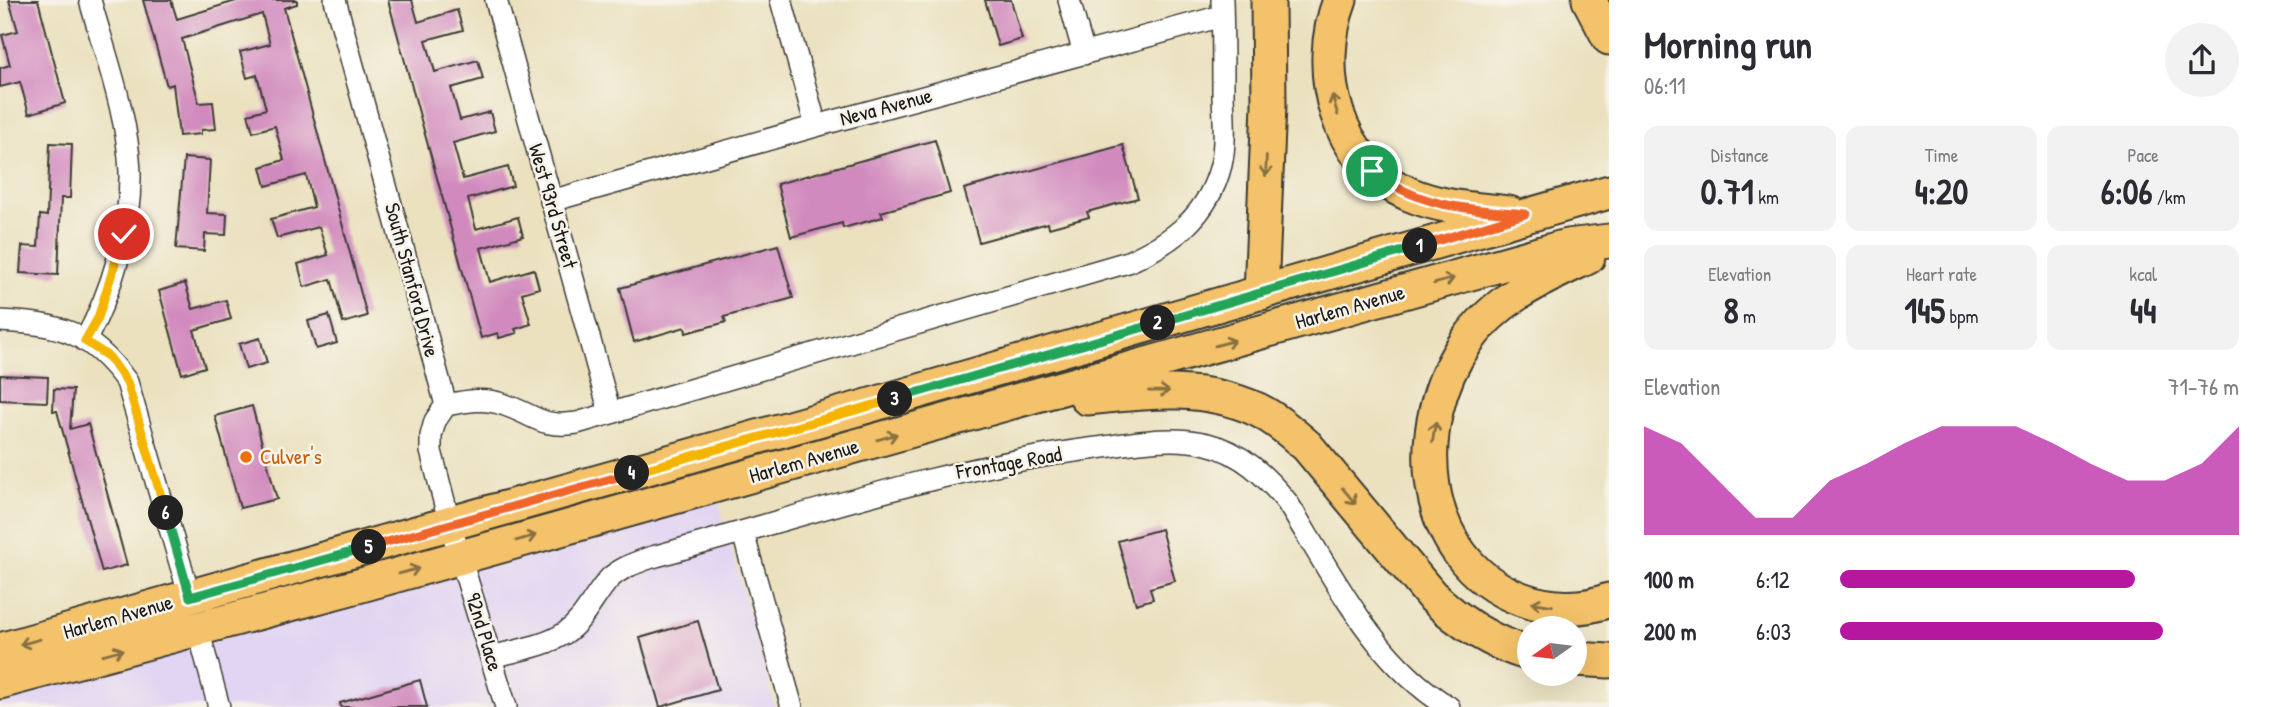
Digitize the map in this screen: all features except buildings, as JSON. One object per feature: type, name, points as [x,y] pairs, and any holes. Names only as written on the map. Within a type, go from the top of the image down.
[{"type":"main road","points":[[1261,293],[1269,105],[1268,0]]},
{"type":"main road","points":[[1340,0],[1331,33],[1331,92],[1343,130],[1364,161],[1389,184],[1428,201],[1450,207],[1525,214]]},
{"type":"main road","points":[[1589,0],[1609,38]]},
{"type":"main road","name":"Harlem Avenue","points":[[0,650],[1609,192]]},
{"type":"main road","name":"Harlem Avenue","points":[[0,682],[461,557],[1567,246],[1609,241]]},
{"type":"main road","points":[[1609,247],[1517,292],[1489,314],[1466,341],[1451,371],[1438,408],[1432,482],[1436,508],[1447,535],[1462,558],[1480,578],[1506,593],[1536,604],[1565,607],[1598,605],[1609,600]]},
{"type":"main road","points":[[994,408],[1155,391],[1191,392],[1226,399],[1259,410],[1307,446],[1431,595],[1451,614],[1470,628],[1517,649]]},
{"type":"main road","points":[[1587,660],[1609,661]]},
{"type":"street","points":[[85,341],[98,318],[124,234],[130,172],[124,128],[90,0]]},
{"type":"street","name":"South Stanford Drive","points":[[335,0],[446,405]]},
{"type":"street","name":"West 93rd Street","points":[[496,0],[610,412]]},
{"type":"street","points":[[781,0],[816,125]]},
{"type":"street","points":[[1069,0],[1084,54]]},
{"type":"street","points":[[461,557],[431,451],[435,421],[446,405],[474,400],[490,401],[505,405],[540,422],[558,425],[577,423],[1128,262],[1158,248],[1182,231],[1212,190],[1221,164],[1224,131],[1222,8]]},
{"type":"street","name":"Neva Avenue","points":[[551,201],[816,125],[1084,54],[1222,8]]},
{"type":"street","points":[[0,321],[51,326],[72,332],[109,357],[127,382],[190,597]]},
{"type":"street","name":"Frontage Road","points":[[492,657],[550,641],[565,633],[579,621],[611,577],[628,566],[649,558],[922,481],[985,466],[1180,439],[1209,444],[1230,453],[1254,467],[1272,484],[1287,502],[1368,630],[1387,655],[1407,677],[1449,707]]},
{"type":"street","points":[[743,533],[792,707]]},
{"type":"street","name":"92nd Place","points":[[461,557],[506,707]]},
{"type":"street","points":[[198,629],[219,707]]},
{"type":"shaded area","points":[[718,500],[775,707],[0,707],[0,700]]},
{"type":"place","name":"Culver's","points":[[246,457]]},
{"type":"route","points":[[124,234],[98,318],[85,341],[109,357],[127,382],[190,597],[864,407],[1525,214],[1450,207],[1428,201],[1389,184],[1372,171]]}]
